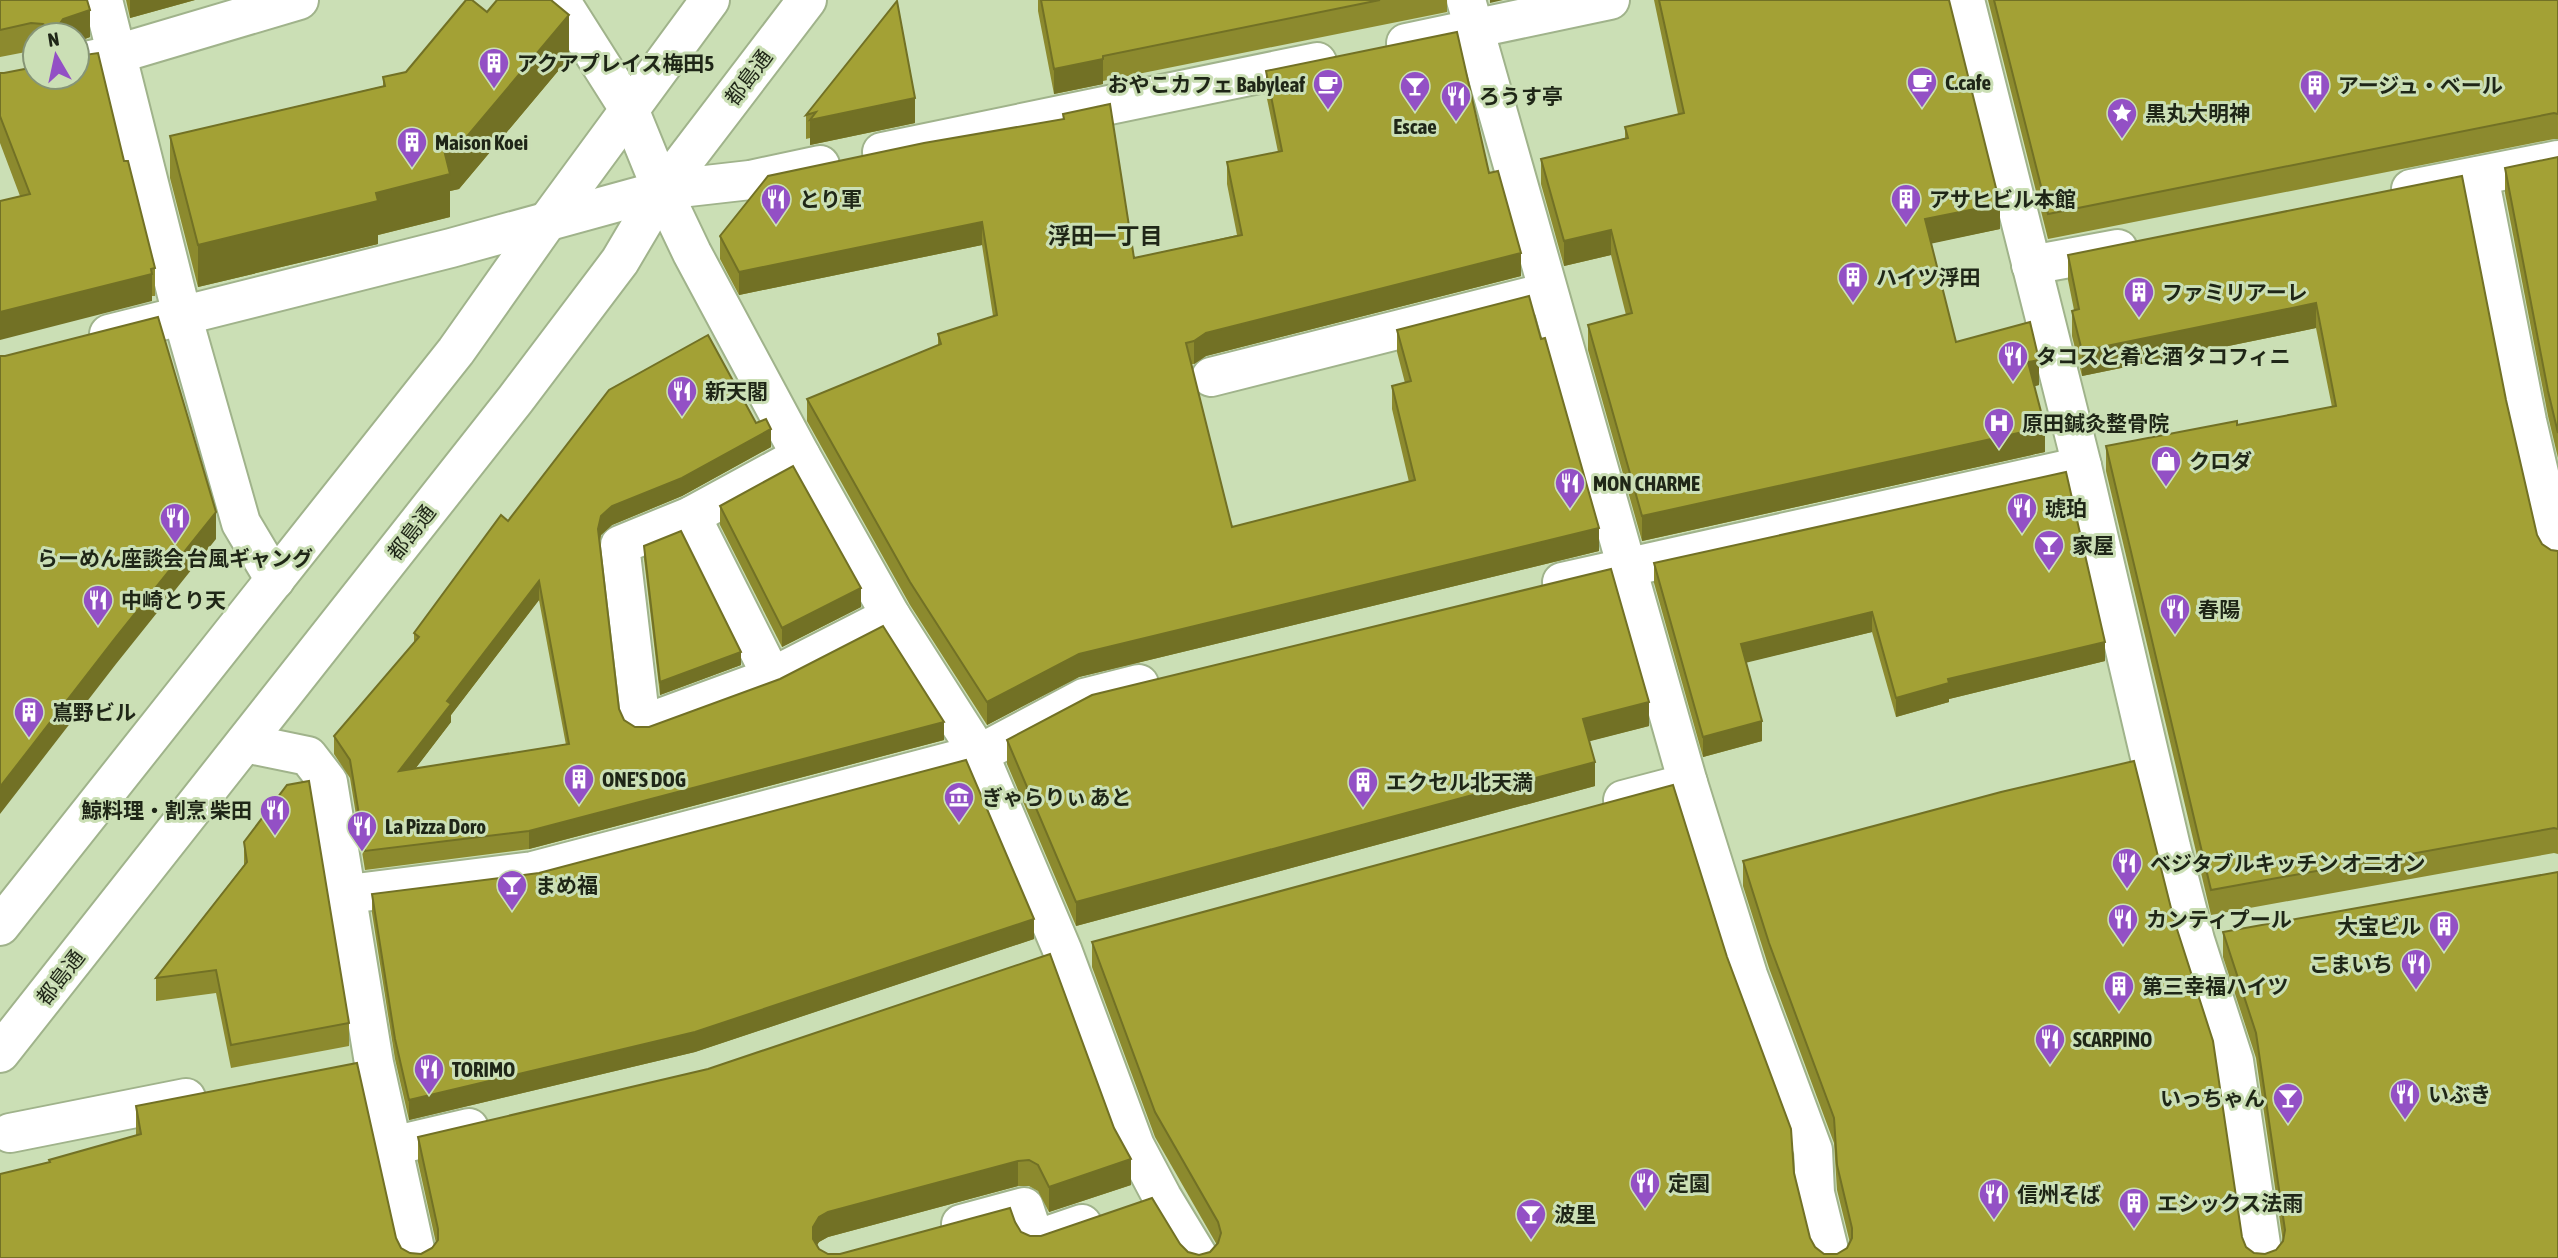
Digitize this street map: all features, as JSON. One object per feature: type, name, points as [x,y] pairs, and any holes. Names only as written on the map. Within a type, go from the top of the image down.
[{"type":"street","points":[[103,0],[182,315],[241,523],[275,580]]},
{"type":"street","points":[[91,60],[299,0]]},
{"type":"street","points":[[560,0],[629,109],[662,190],[692,253],[801,456],[891,616],[979,754],[1076,948],[1135,1146],[1199,1258]]},
{"type":"street","points":[[0,926],[456,351],[710,0]]},
{"type":"street","name":"都島通","points":[[0,1053],[507,410],[620,261],[662,190],[807,0]]},
{"type":"street","points":[[78,342],[662,190],[750,180],[1363,52],[1469,15],[1610,0]]},
{"type":"street","points":[[1965,0],[2082,466],[2171,847],[2209,937],[2234,1061],[2263,1258]]},
{"type":"street","points":[[1469,15],[1688,783],[1748,975],[1813,1150],[1815,1193],[1831,1258]]},
{"type":"street","points":[[2371,197],[2558,160]]},
{"type":"street","points":[[2479,176],[2527,421],[2558,555]]},
{"type":"street","points":[[2031,265],[2156,241]]},
{"type":"street","points":[[1211,377],[1547,292]]},
{"type":"street","points":[[801,456],[691,516],[620,545],[641,725],[772,677],[891,616]]},
{"type":"street","points":[[1531,590],[2082,466]]},
{"type":"street","points":[[691,516],[772,677]]},
{"type":"street","points":[[348,894],[533,871],[979,754],[1084,698],[1178,675]]},
{"type":"street","points":[[246,743],[308,756],[328,782],[348,894],[360,1065],[392,1146],[417,1258]]},
{"type":"street","points":[[1595,808],[1688,783]]},
{"type":"street","points":[[1024,965],[1076,948]]},
{"type":"street","points":[[10,1133],[223,1091]]},
{"type":"street","points":[[392,1146],[500,1121]]},
{"type":"street","points":[[922,1234],[1024,1207],[1035,1240],[1162,1197]]},
{"type":"building","points":[[0,0],[87,0],[90,10],[62,21],[21,21],[21,25],[0,30]]},
{"type":"building","points":[[466,0],[472,0],[487,12],[497,0],[551,0],[569,15],[459,146],[444,150],[450,174],[376,193],[378,201],[198,245],[170,136],[385,86],[383,77],[406,72]]},
{"type":"building","points":[[1041,0],[1380,0],[1103,56],[1103,59],[1054,69]]},
{"type":"building","points":[[1659,0],[1949,0],[2000,204],[1925,219],[1956,342],[2030,322],[2039,360],[2028,362],[2045,427],[1642,516],[1588,325],[1632,313],[1611,230],[1564,241],[1541,159],[1628,138],[1625,127],[1684,113]]},
{"type":"building","points":[[1994,0],[2558,0],[2558,114],[2048,214]]},
{"type":"building","points":[[897,1],[915,98],[810,120],[816,112],[806,115]]},
{"type":"building","points":[[1457,32],[1489,173],[1498,171],[1521,253],[1206,333],[1186,343],[1232,527],[1415,480],[1392,386],[1411,381],[1397,330],[1529,296],[1541,339],[1545,338],[1599,528],[1079,654],[987,702],[910,582],[807,399],[941,344],[938,334],[997,315],[982,222],[739,272],[720,236],[768,176],[924,143],[1064,119],[1063,114],[1110,104],[1134,258],[1242,235],[1227,162],[1282,151],[1266,71]]},
{"type":"building","points":[[98,53],[124,161],[128,161],[155,268],[151,269],[152,274],[0,312],[0,201],[30,194],[0,116],[0,73],[21,70],[21,91],[91,91],[91,54]]},
{"type":"building","points":[[2558,157],[2558,433],[2505,168]]},
{"type":"building","points":[[2462,176],[2506,400],[2537,535],[2542,544],[2558,551],[2558,829],[2211,890],[2106,446],[2237,421],[2237,425],[2336,406],[2316,303],[2082,351],[2072,311],[2079,309],[2068,255]]},
{"type":"building","points":[[158,317],[216,512],[0,787],[0,356]]},
{"type":"building","points":[[708,335],[756,423],[766,419],[771,429],[682,478],[612,506],[601,516],[598,529],[619,709],[624,720],[635,727],[649,727],[780,679],[883,626],[944,722],[529,831],[365,851],[350,760],[334,736],[419,637],[414,633],[501,515],[508,521],[609,390]],"holes":[[[539,581],[569,744],[399,771],[451,704],[447,701]]]},
{"type":"building","points":[[793,466],[861,588],[782,628],[720,506]]},
{"type":"building","points":[[2066,472],[2105,642],[1948,679],[1949,683],[1896,698],[1872,612],[1741,644],[1762,721],[1703,737],[1654,563]]},
{"type":"building","points":[[681,531],[741,652],[660,682],[644,546]]},
{"type":"building","points":[[1611,569],[1649,702],[1583,719],[1595,762],[1076,902],[1007,740],[1092,695]]},
{"type":"building","points":[[966,760],[1034,919],[695,1032],[409,1100],[395,1039],[372,894],[539,873]]},
{"type":"building","points":[[2134,761],[2174,920],[2213,1041],[2242,1237],[2246,1247],[2254,1253],[2265,1254],[2276,1250],[2283,1241],[2285,1230],[2256,1033],[2223,932],[2558,872],[2558,1258],[0,1258],[0,1174],[50,1162],[49,1160],[141,1134],[136,1106],[357,1063],[396,1238],[401,1248],[410,1253],[421,1254],[432,1248],[438,1240],[438,1229],[418,1137],[708,1069],[1050,954],[1114,1128],[1131,1159],[1049,1187],[1038,1165],[1029,1160],[1018,1161],[828,1212],[819,1217],[813,1227],[813,1239],[819,1249],[828,1254],[840,1254],[1010,1208],[1021,1232],[1030,1236],[1041,1236],[1152,1198],[1180,1244],[1188,1252],[1199,1255],[1210,1252],[1218,1243],[1221,1233],[1218,1222],[1155,1112],[1092,942],[1673,785],[1727,957],[1791,1129],[1794,1173],[1810,1238],[1815,1247],[1824,1254],[1837,1254],[1847,1248],[1852,1238],[1852,1228],[1837,1165],[1834,1118],[1769,943],[1743,861],[2001,792]]},
{"type":"building","points":[[309,781],[349,1023],[231,1045],[216,970],[156,978],[247,862],[244,842],[287,785]]},
{"type":"place","name":"アクアプレイス梅田5","points":[[494,90]]},
{"type":"place","name":"C.cafe","points":[[1922,109]]},
{"type":"place","name":"おやこカフェ Babyleaf","points":[[1328,111]]},
{"type":"place","name":"アージュ・ベール","points":[[2315,112]]},
{"type":"place","name":"Escae","points":[[1415,113]]},
{"type":"place","name":"ろうす亭","points":[[1456,123]]},
{"type":"place","name":"黒丸大明神","points":[[2122,140]]},
{"type":"place","name":"Maison Koei","points":[[412,169]]},
{"type":"place","name":"とり軍","points":[[776,226]]},
{"type":"place","name":"アサヒビル本館","points":[[1906,226]]},
{"type":"place","name":"ハイツ浮田","points":[[1853,304]]},
{"type":"place","name":"ファミリアーレ","points":[[2139,319]]},
{"type":"place","name":"タコスと肴と酒 タコフィニ","points":[[2013,383]]},
{"type":"place","name":"新天閣","points":[[682,418]]},
{"type":"place","name":"原田鍼灸整骨院","points":[[1999,450]]},
{"type":"place","name":"クロダ","points":[[2166,488]]},
{"type":"place","name":"MON CHARME","points":[[1570,510]]},
{"type":"place","name":"琥珀","points":[[2022,535]]},
{"type":"place","name":"らーめん座談会 台風ギャング","points":[[175,545]]},
{"type":"place","name":"家屋","points":[[2049,572]]},
{"type":"place","name":"中崎とり天","points":[[98,627]]},
{"type":"place","name":"春陽","points":[[2175,636]]},
{"type":"place","name":"嶌野ビル","points":[[29,739]]},
{"type":"place","name":"ONE'S DOG","points":[[579,806]]},
{"type":"place","name":"エクセル北天満","points":[[1363,809]]},
{"type":"place","name":"ぎゃらりぃ あと","points":[[959,824]]},
{"type":"place","name":"鯨料理・割烹 柴田","points":[[275,837]]},
{"type":"place","name":"La Pizza Doro","points":[[362,853]]},
{"type":"place","name":"ベジタブルキッチン オニオン","points":[[2127,890]]},
{"type":"place","name":"まめ福","points":[[512,912]]},
{"type":"place","name":"カンティプール","points":[[2123,946]]},
{"type":"place","name":"大宝ビル","points":[[2444,953]]},
{"type":"place","name":"こまいち","points":[[2416,991]]},
{"type":"place","name":"第三幸福ハイツ","points":[[2119,1013]]},
{"type":"place","name":"SCARPINO","points":[[2050,1066]]},
{"type":"place","name":"TORIMO","points":[[429,1096]]},
{"type":"place","name":"いぶき","points":[[2405,1121]]},
{"type":"place","name":"いっちゃん","points":[[2288,1125]]},
{"type":"place","name":"定園","points":[[1645,1210]]},
{"type":"place","name":"信州そば","points":[[1994,1221]]},
{"type":"place","name":"エシックス法雨","points":[[2134,1230]]},
{"type":"place","name":"波里","points":[[1531,1241]]},
{"type":"district","name":"浮田一丁目","points":[[1105,236]]}]
